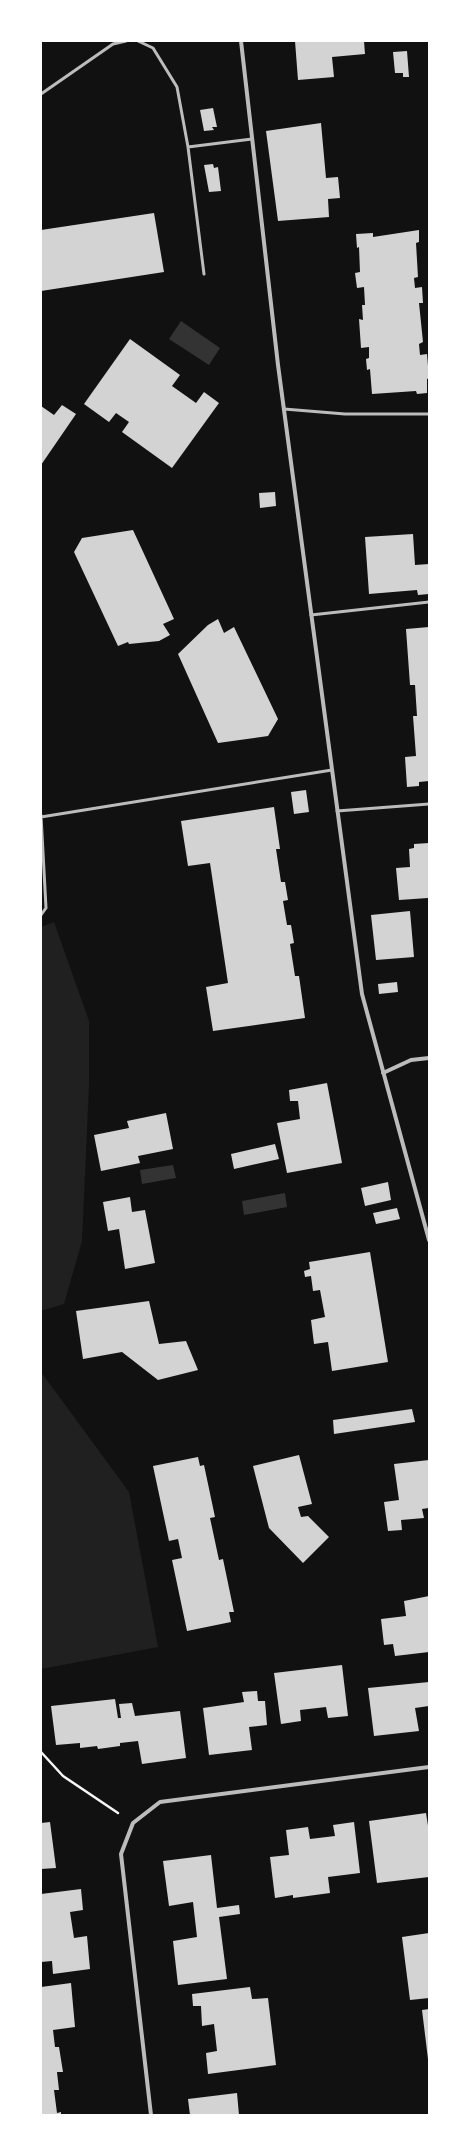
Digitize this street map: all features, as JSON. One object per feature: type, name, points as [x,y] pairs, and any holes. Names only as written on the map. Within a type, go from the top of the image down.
[{"type":"street","points":[[241,41],[284,409],[362,994],[429,1240]]},
{"type":"street","points":[[383,1073],[411,1060],[429,1058]]},
{"type":"street","points":[[151,2115],[121,1854],[134,1823],[160,1802],[429,1767]]},
{"type":"lane","points":[[41,94],[113,44],[126,41]]},
{"type":"lane","points":[[138,41],[153,48],[177,87],[188,147],[204,274]]},
{"type":"lane","points":[[188,147],[252,139]]},
{"type":"lane","points":[[284,409],[345,414],[429,414]]},
{"type":"lane","points":[[311,615],[429,602]]},
{"type":"lane","points":[[41,915],[46,908],[41,816],[332,770]]},
{"type":"lane","points":[[337,811],[429,804]]},
{"type":"path","points":[[41,1752],[63,1776],[134,1823]]},
{"type":"shaded area","points":[[181,321],[220,348],[209,365],[169,339]]},
{"type":"shaded area","points":[[54,922],[89,1021],[89,1085],[82,1241],[64,1304],[41,1311],[41,927]]},
{"type":"shaded area","points":[[173,1165],[176,1178],[142,1184],[140,1170]]},
{"type":"shaded area","points":[[285,1193],[287,1207],[244,1215],[242,1201]]},
{"type":"shaded area","points":[[41,1372],[129,1492],[158,1647],[41,1669]]},
{"type":"building","points":[[295,41],[364,41],[365,54],[332,57],[334,77],[298,80]]},
{"type":"building","points":[[407,51],[409,77],[403,77],[403,73],[395,73],[393,52]]},
{"type":"building","points":[[213,108],[217,127],[212,127],[214,130],[204,131],[200,110]]},
{"type":"building","points":[[321,123],[326,178],[338,177],[340,198],[328,199],[329,217],[278,221],[266,131]]},
{"type":"building","points":[[213,164],[214,168],[218,167],[221,191],[209,192],[204,165]]},
{"type":"building","points":[[154,213],[164,272],[41,291],[41,230]]},
{"type":"building","points":[[419,230],[419,242],[416,243],[418,277],[414,278],[415,288],[422,287],[423,303],[419,303],[423,342],[419,344],[420,355],[427,354],[429,378],[427,379],[427,393],[417,394],[416,391],[372,394],[370,369],[367,370],[366,359],[369,358],[369,347],[361,348],[359,319],[363,320],[362,305],[365,305],[364,287],[357,288],[355,273],[360,272],[359,247],[357,248],[356,234],[373,233],[373,237]]},
{"type":"building","points":[[130,339],[180,375],[172,386],[196,403],[204,392],[219,403],[172,468],[122,432],[129,422],[116,413],[109,422],[84,404]]},
{"type":"building","points":[[62,405],[76,414],[41,465],[41,406],[54,415]]},
{"type":"building","points":[[275,492],[276,506],[260,508],[259,493]]},
{"type":"building","points":[[133,530],[174,619],[163,624],[170,635],[159,641],[129,644],[128,642],[118,646],[74,552],[82,538]]},
{"type":"building","points":[[413,534],[415,565],[429,564],[429,594],[418,595],[417,590],[369,594],[365,537]]},
{"type":"building","points":[[218,619],[224,633],[234,627],[278,719],[268,736],[218,743],[178,654],[208,625]]},
{"type":"building","points":[[429,627],[429,781],[419,782],[419,786],[407,787],[405,757],[416,756],[413,716],[417,716],[415,685],[410,685],[406,629]]},
{"type":"building","points":[[306,790],[309,812],[294,814],[291,792]]},
{"type":"building","points":[[274,807],[280,849],[276,849],[281,882],[285,882],[288,900],[283,901],[287,925],[291,925],[294,943],[290,944],[295,976],[299,976],[305,1018],[213,1031],[206,987],[228,983],[210,863],[188,866],[181,821]]},
{"type":"building","points":[[429,843],[428,898],[399,900],[396,868],[410,867],[409,849],[414,848],[414,844]]},
{"type":"building","points":[[410,911],[414,957],[376,960],[371,915]]},
{"type":"building","points":[[397,982],[398,992],[379,994],[378,984]]},
{"type":"building","points":[[327,1083],[342,1163],[287,1173],[277,1123],[300,1119],[298,1101],[290,1101],[289,1090]]},
{"type":"building","points":[[166,1113],[173,1149],[138,1156],[140,1163],[101,1171],[94,1135],[129,1128],[127,1121]]},
{"type":"building","points":[[275,1144],[279,1159],[234,1169],[231,1154]]},
{"type":"building","points":[[388,1182],[391,1200],[365,1206],[361,1188]]},
{"type":"building","points":[[130,1197],[132,1212],[145,1210],[155,1263],[125,1269],[119,1229],[108,1231],[103,1202]]},
{"type":"building","points":[[397,1208],[400,1219],[376,1224],[373,1213]]},
{"type":"building","points":[[370,1252],[388,1362],[332,1371],[328,1342],[314,1344],[311,1320],[325,1317],[320,1290],[313,1291],[311,1276],[305,1277],[304,1271],[310,1269],[309,1262]]},
{"type":"building","points":[[149,1301],[159,1344],[186,1341],[198,1370],[158,1380],[122,1352],[83,1359],[76,1311]]},
{"type":"building","points":[[412,1409],[415,1422],[334,1434],[333,1420]]},
{"type":"building","points":[[299,1455],[312,1504],[298,1507],[301,1517],[308,1516],[329,1537],[303,1563],[269,1528],[253,1466]]},
{"type":"building","points":[[198,1457],[200,1466],[204,1465],[215,1517],[210,1518],[219,1560],[223,1559],[234,1612],[229,1612],[231,1622],[187,1631],[172,1560],[182,1558],[178,1539],[169,1541],[153,1466]]},
{"type":"building","points":[[429,1460],[429,1508],[422,1509],[424,1518],[401,1520],[402,1530],[388,1531],[384,1502],[399,1500],[394,1464]]},
{"type":"building","points":[[429,1596],[429,1652],[395,1656],[393,1644],[384,1645],[381,1619],[406,1616],[404,1601]]},
{"type":"building","points":[[342,1665],[348,1716],[328,1718],[326,1707],[300,1710],[301,1721],[281,1724],[274,1673]]},
{"type":"building","points":[[429,1682],[429,1706],[415,1708],[419,1731],[374,1736],[368,1688]]},
{"type":"building","points":[[257,1691],[258,1701],[265,1701],[267,1725],[249,1727],[252,1750],[209,1755],[203,1708],[244,1702],[242,1692]]},
{"type":"building","points":[[115,1699],[118,1718],[121,1718],[119,1704],[132,1703],[135,1716],[180,1711],[186,1758],[142,1764],[138,1741],[120,1743],[120,1746],[98,1749],[97,1746],[80,1748],[80,1743],[56,1745],[51,1706]]},
{"type":"building","points":[[426,1813],[429,1832],[429,1877],[377,1883],[369,1821]]},
{"type":"building","points":[[50,1822],[56,1868],[41,1869],[41,1823]]},
{"type":"building","points":[[354,1822],[360,1873],[328,1877],[330,1893],[293,1898],[293,1895],[275,1898],[270,1857],[289,1855],[286,1830],[308,1827],[310,1839],[335,1836],[333,1825]]},
{"type":"building","points":[[211,1855],[217,1908],[239,1905],[240,1914],[219,1917],[227,1979],[178,1985],[173,1941],[197,1937],[193,1902],[169,1906],[163,1861]]},
{"type":"building","points":[[81,1889],[83,1910],[70,1912],[74,1938],[87,1936],[90,1969],[53,1974],[52,1961],[41,1962],[41,1894]]},
{"type":"building","points":[[429,1933],[429,1998],[410,2000],[402,1937]]},
{"type":"building","points":[[71,1983],[75,2027],[53,2030],[55,2047],[59,2047],[63,2072],[57,2072],[59,2090],[54,2090],[57,2113],[61,2112],[61,2115],[41,2115],[41,1987]]},
{"type":"building","points":[[250,1987],[252,1999],[268,1998],[276,2065],[208,2074],[206,2053],[217,2051],[214,2024],[202,2026],[201,2006],[193,2006],[192,1994]]},
{"type":"building","points":[[429,2009],[429,2059],[428,2059],[422,2010]]},
{"type":"building","points":[[237,2093],[239,2115],[190,2115],[188,2099]]}]
